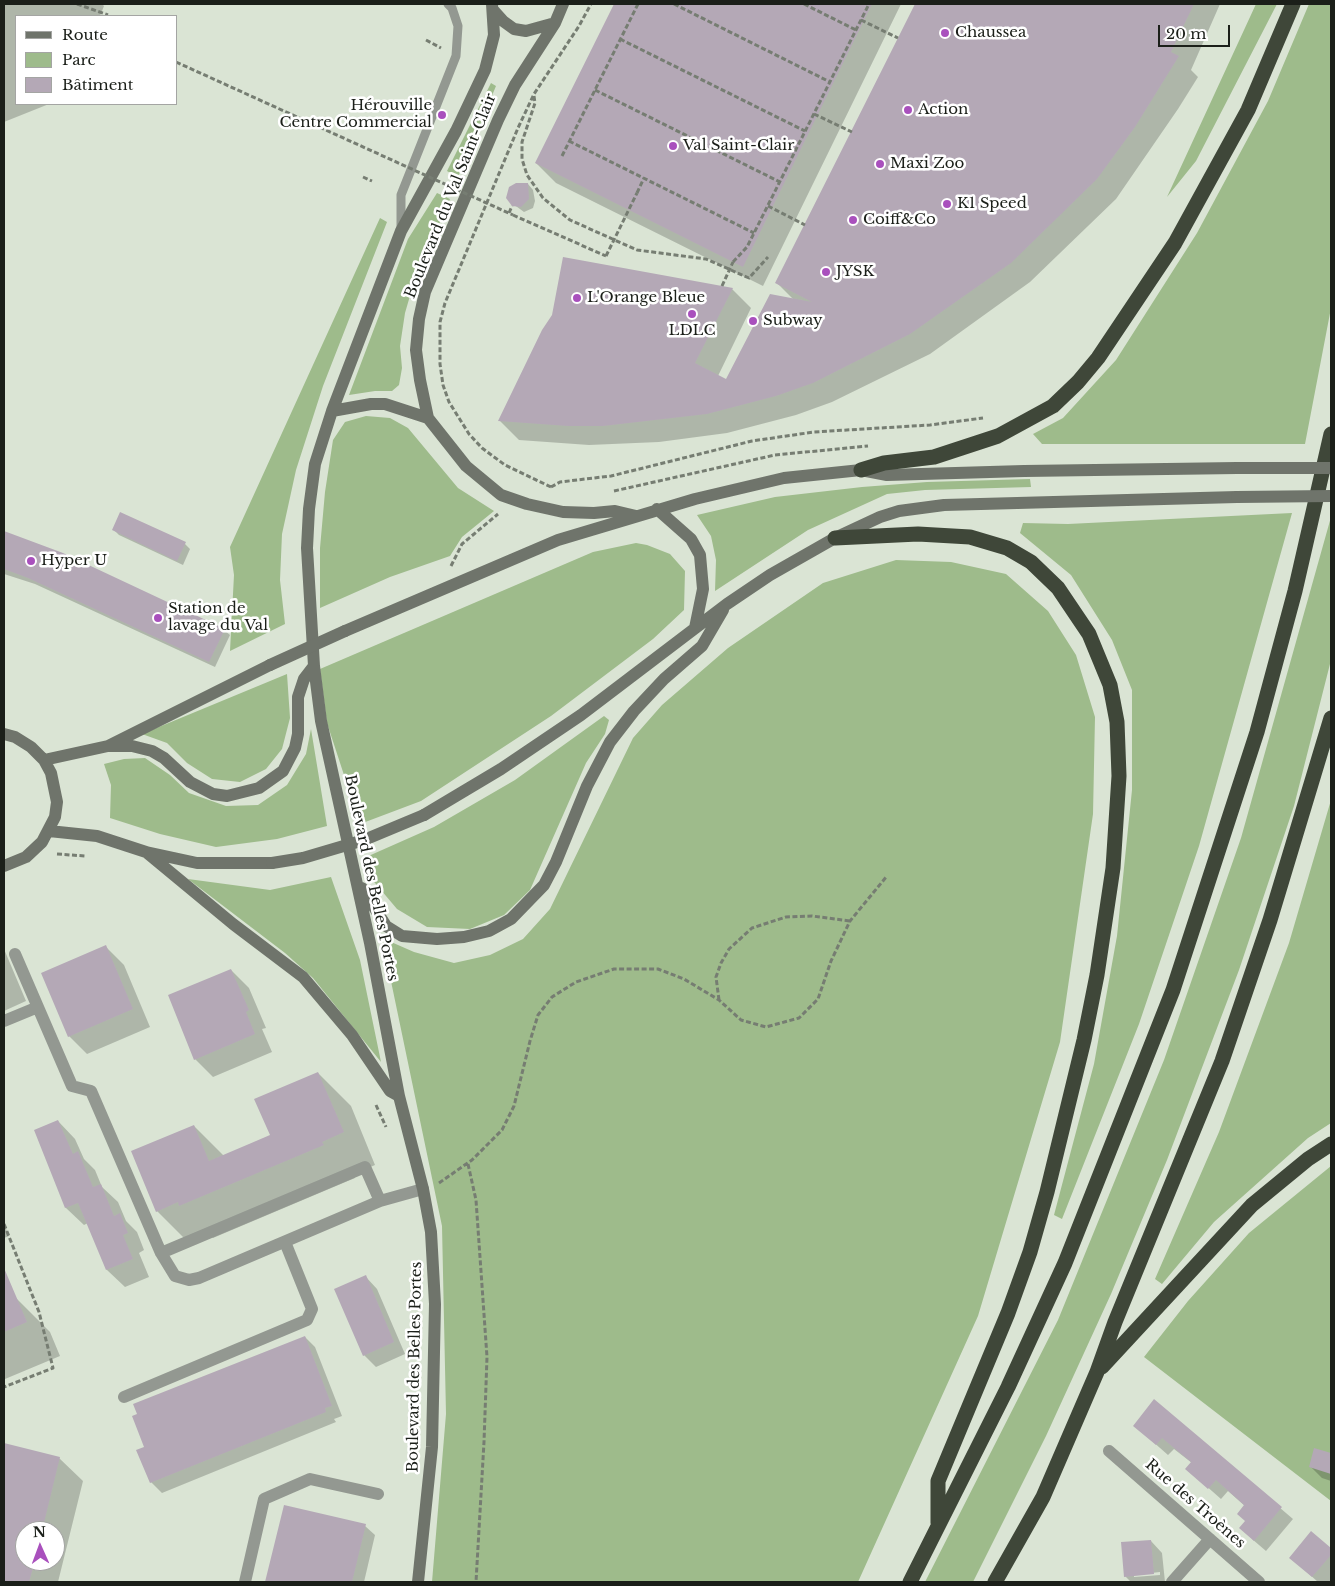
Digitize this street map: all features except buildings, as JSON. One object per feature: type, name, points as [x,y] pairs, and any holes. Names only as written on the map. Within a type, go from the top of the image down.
[{"type":"highway","points":[[861,470],[884,463],[934,458],[998,436],[1053,406],[1078,382],[1098,358],[1174,243],[1248,110],[1293,4]]},
{"type":"highway","points":[[910,1582],[1008,1387],[1065,1263],[1173,990],[1257,732],[1295,591],[1331,434]]},
{"type":"highway","points":[[835,538],[918,534],[970,537],[1007,548],[1026,558],[1043,571],[1058,588],[1089,634],[1110,685],[1117,722],[1119,776],[1113,868],[1097,975],[1084,1040],[1047,1192],[1030,1252],[1008,1313],[938,1481],[938,1527]]},
{"type":"highway","points":[[995,1582],[1043,1497],[1097,1372],[1115,1322],[1222,1061],[1270,920],[1331,718]]},
{"type":"highway","points":[[1097,1372],[1252,1205],[1308,1159],[1331,1144]]},
{"type":"street","name":"Boulevard du Val Saint-Clair","points":[[563,4],[555,23],[535,51],[510,93],[425,292],[419,319],[416,350],[420,380],[428,418],[466,466],[501,495],[527,504],[563,512],[594,513],[615,511],[636,516]]},
{"type":"street","name":"Boulevard du Val Saint-Clair","points":[[402,231],[456,130],[485,70],[494,34],[493,7]]},
{"type":"street","name":"Boulevard du Val Saint-Clair","points":[[493,7],[514,29],[526,30],[555,23]]},
{"type":"street","points":[[44,760],[108,746],[132,746],[152,751],[164,758],[190,782],[213,794],[227,796],[259,788],[283,771],[292,754],[298,734],[298,697],[304,679],[314,666],[307,548],[309,509],[315,464],[338,395],[402,231]]},
{"type":"street","points":[[332,412],[371,404],[385,404],[428,418]]},
{"type":"street","points":[[108,746],[270,665],[440,589],[558,540],[657,509],[784,478],[861,470],[888,475],[1024,470],[1331,468]]},
{"type":"street","points":[[49,831],[97,836],[146,852],[197,863],[272,863],[303,858],[364,840],[424,815],[501,770],[581,715],[694,628],[770,575],[835,538],[880,517],[922,507],[1237,497],[1331,496]]},
{"type":"street","points":[[657,509],[691,539],[700,555],[703,589],[694,628]]},
{"type":"street","points":[[356,880],[386,926],[402,936],[437,940],[464,937],[490,931],[511,919],[544,885],[556,862],[587,786],[610,742],[634,711],[658,685],[702,646],[727,604]]},
{"type":"street","name":"Boulevard des Belles Portes","points":[[314,666],[321,720],[356,880],[399,1096],[428,1188],[434,1260],[435,1346],[432,1447],[418,1582]]},
{"type":"street","points":[[4,734],[15,737],[31,746],[44,760],[51,773],[57,802],[49,831],[37,848],[26,857],[4,866]]},
{"type":"street","points":[[146,852],[233,924],[304,977],[340,1020],[390,1091],[399,1096]]},
{"type":"street","points":[[15,954],[72,1086],[91,1091],[161,1253],[175,1276],[189,1280],[380,1201],[428,1188]]},
{"type":"street","points":[[4,1021],[38,1007]]},
{"type":"street","points":[[161,1253],[365,1167],[380,1201]]},
{"type":"street","points":[[124,1397],[307,1320],[312,1309],[284,1242]]},
{"type":"street","name":"Rue des Troènes","points":[[1109,1451],[1259,1582]]},
{"type":"street","points":[[246,1582],[264,1499],[310,1479],[378,1494]]},
{"type":"street","points":[[1172,1582],[1210,1539]]},
{"type":"lane","points":[[402,231],[401,195],[456,56],[458,26],[452,8],[448,4]]},
{"type":"path","points":[[77,4],[108,15]]},
{"type":"path","points":[[591,4],[579,26],[534,94],[445,303],[440,322],[440,364],[449,402],[470,434],[482,448],[505,465],[551,487],[560,482],[612,476],[752,441],[859,428],[930,425],[992,416]]},
{"type":"path","points":[[562,156],[638,4]]},
{"type":"path","points":[[674,4],[830,82]]},
{"type":"path","points":[[804,4],[856,30]]},
{"type":"path","points":[[722,286],[732,262],[747,248],[869,4]]},
{"type":"path","points":[[861,20],[898,38]]},
{"type":"path","points":[[426,40],[434,44]]},
{"type":"path","points":[[620,40],[805,131]]},
{"type":"path","points":[[178,63],[606,256],[644,178]]},
{"type":"path","points":[[595,90],[780,182]]},
{"type":"path","points":[[534,94],[535,103],[522,142],[522,159],[527,175],[544,198],[570,220],[637,250],[706,260],[749,278],[768,257]]},
{"type":"path","points":[[814,114],[852,132]]},
{"type":"path","points":[[569,141],[754,233]]},
{"type":"path","points":[[363,177],[372,180]]},
{"type":"path","points":[[509,213],[512,206]]},
{"type":"path","points":[[768,206],[805,225]]},
{"type":"path","points":[[607,492],[775,455],[873,445]]},
{"type":"path","points":[[440,589],[462,544],[500,511]]},
{"type":"path","points":[[60,854],[89,856]]},
{"type":"path","points":[[428,1188],[450,1177],[468,1164],[502,1130],[514,1106],[538,1015],[552,997],[576,982],[614,969],[658,969],[684,979],[720,1000],[741,1020],[766,1027],[799,1018],[818,999],[850,921],[887,876]]},
{"type":"path","points":[[720,1000],[716,977],[721,963],[729,949],[752,928],[786,917],[812,916],[850,921]]},
{"type":"path","points":[[375,1101],[389,1132]]},
{"type":"path","points":[[468,1164],[476,1200],[486,1357],[484,1442],[476,1582]]},
{"type":"path","points":[[4,1224],[39,1312],[53,1368],[4,1387]]},
{"type":"green space","points":[[1256,4],[1277,4],[1196,161],[1167,197]]},
{"type":"green space","points":[[1309,4],[1331,4],[1331,308],[1305,444],[1042,444],[1033,434],[1063,418],[1116,360],[1197,233],[1268,101]]},
{"type":"green space","points":[[491,83],[496,86],[458,177],[447,171]]},
{"type":"green space","points":[[437,193],[450,199],[414,282],[405,313],[400,346],[402,368],[399,385],[392,391],[375,391],[349,395],[408,239]]},
{"type":"green space","points":[[380,218],[387,222],[323,386],[296,470],[282,534],[280,580],[285,624],[230,651],[234,575],[230,547]]},
{"type":"green space","points":[[366,416],[390,418],[408,428],[458,488],[494,511],[462,537],[450,556],[390,577],[320,608],[320,548],[325,492],[333,440],[345,422]]},
{"type":"green space","points":[[1030,479],[1031,487],[925,490],[887,494],[808,530],[715,591],[716,560],[711,536],[697,515],[775,497],[862,487],[927,482]]},
{"type":"green space","points":[[1292,513],[1199,846],[1139,1024],[1062,1219],[1054,1215],[1094,1064],[1117,936],[1132,790],[1132,690],[1112,640],[1071,575],[1020,533],[1023,523],[1068,524]]},
{"type":"green space","points":[[1331,517],[1331,660],[1294,806],[1239,970],[1167,1160],[1111,1294],[1046,1436],[973,1582],[925,1582],[1058,1320],[1164,1060],[1241,838]]},
{"type":"green space","points":[[636,543],[670,554],[685,571],[684,610],[653,639],[551,716],[421,801],[360,824],[327,723],[320,669],[593,552]]},
{"type":"green space","points":[[896,560],[951,562],[1006,574],[1048,611],[1076,655],[1095,717],[1093,814],[1060,1042],[978,1316],[858,1582],[432,1582],[446,1414],[442,1226],[382,938],[414,952],[454,963],[490,955],[523,939],[550,909],[633,738],[662,705],[728,648],[823,583]]},
{"type":"green space","points":[[287,674],[290,718],[282,749],[266,769],[240,782],[212,779],[187,763],[167,743],[142,734]]},
{"type":"green space","points":[[604,716],[609,720],[605,734],[586,763],[530,890],[504,915],[470,929],[427,927],[397,909],[370,877],[364,858],[434,827],[515,780]]},
{"type":"green space","points":[[311,729],[327,826],[277,839],[216,847],[160,834],[110,818],[111,785],[104,764],[124,759],[145,758],[170,775],[189,793],[226,806],[258,805],[287,785],[306,754]]},
{"type":"green space","points":[[1331,800],[1331,1123],[1308,1138],[1214,1222],[1162,1284],[1155,1279],[1219,1132],[1289,943]]},
{"type":"green space","points":[[331,877],[360,960],[381,1062],[313,978],[285,953],[188,879],[270,890]]},
{"type":"green space","points":[[1331,1166],[1331,1501],[1144,1357],[1188,1301],[1249,1233]]},
{"type":"place","name":"Chaussea","points":[[945,33]]},
{"type":"place","name":"Action","points":[[908,110]]},
{"type":"place","name":"Hérouville Centre Commercial","points":[[442,115]]},
{"type":"place","name":"Val Saint-Clair","points":[[673,146]]},
{"type":"place","name":"Maxi Zoo","points":[[880,164]]},
{"type":"place","name":"K1 Speed","points":[[947,204]]},
{"type":"place","name":"Coiff&Co","points":[[853,220]]},
{"type":"place","name":"JYSK","points":[[826,272]]},
{"type":"place","name":"L'Orange Bleue","points":[[577,298]]},
{"type":"place","name":"LDLC","points":[[692,314]]},
{"type":"place","name":"Subway","points":[[753,321]]},
{"type":"place","name":"Hyper U","points":[[31,561]]},
{"type":"place","name":"Station de lavage du Val","points":[[158,618]]}]
